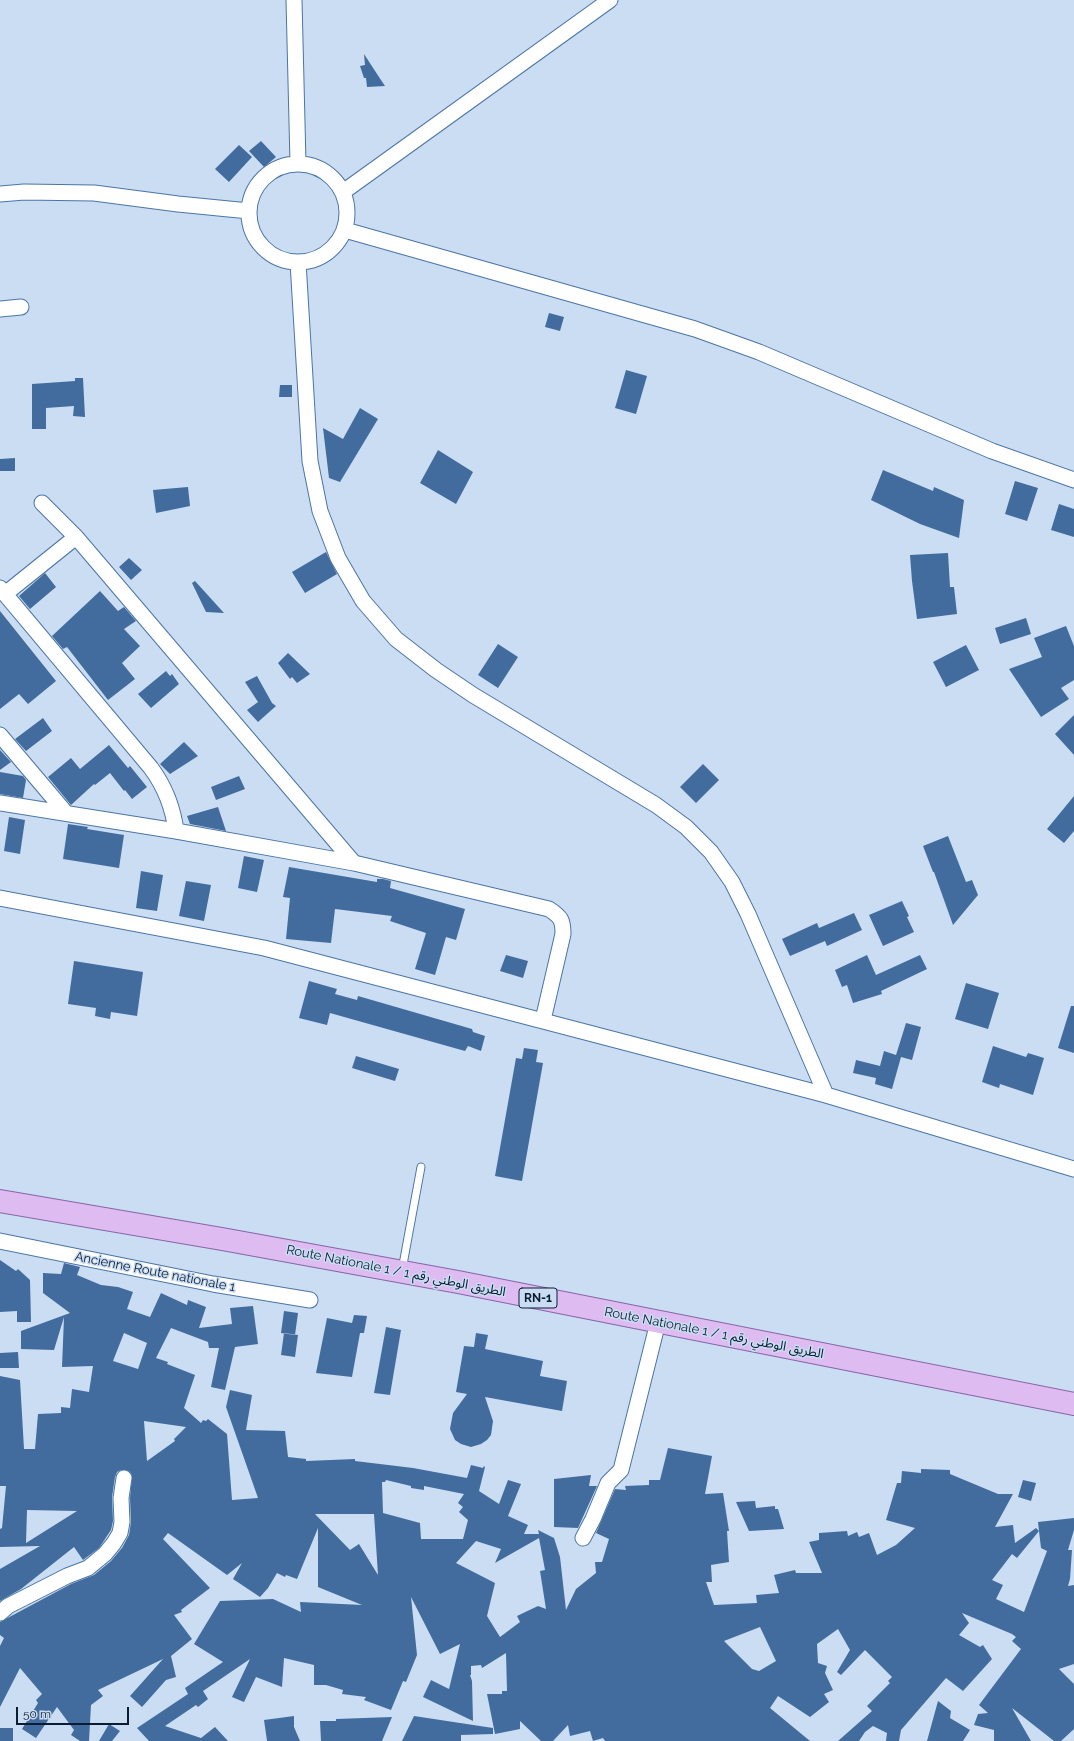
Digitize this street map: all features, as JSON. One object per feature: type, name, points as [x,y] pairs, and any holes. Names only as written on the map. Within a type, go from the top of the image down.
[{"type":"main road","name":"Route Nationale 1 / الطريق الوطني رقم 1","points":[[0,1201],[402,1272],[1074,1404]]},
{"type":"street","points":[[294,0],[298,163]]},
{"type":"street","points":[[343,192],[610,0]]},
{"type":"street","points":[[298,163],[320,168],[333,178],[343,192],[347,204],[348,218],[345,230],[337,243],[326,253],[313,260],[298,262],[282,260],[268,252],[257,241],[250,226],[249,210],[251,198],[256,187],[264,177],[274,170],[286,165],[298,163]]},
{"type":"street","points":[[0,194],[24,192],[94,193],[178,204],[249,210]]},
{"type":"street","points":[[345,230],[695,329],[758,352],[992,451],[1074,480]]},
{"type":"street","points":[[298,262],[310,461],[320,511],[338,558],[363,601],[396,639],[436,670],[473,695],[656,805],[686,827],[711,852],[732,882],[748,914],[826,1095]]},
{"type":"street","points":[[0,309],[21,308]]},
{"type":"street","points":[[42,503],[76,537],[354,863]]},
{"type":"street","points":[[76,537],[2,591],[159,779],[171,804],[176,831]]},
{"type":"street","points":[[0,735],[66,813]]},
{"type":"street","points":[[0,803],[176,831],[354,863],[549,909],[558,915],[563,924],[563,934],[543,1020]]},
{"type":"street","points":[[0,898],[264,948],[826,1095],[1074,1169]]},
{"type":"street","name":"Ancienne Route nationale 1","points":[[0,1241],[214,1284],[310,1300]]},
{"type":"street","points":[[583,1538],[593,1519],[608,1483],[621,1470],[658,1322]]},
{"type":"street","points":[[0,1613],[8,1606],[60,1579],[88,1568],[105,1554],[114,1544],[120,1533],[122,1522],[121,1498],[124,1478]]},
{"type":"lane","points":[[402,1272],[420,1167]]},
{"type":"building","points":[[364,54],[385,86],[367,87],[366,78],[364,78],[360,66],[365,65]]},
{"type":"building","points":[[261,141],[276,157],[264,167],[249,151]]},
{"type":"building","points":[[239,145],[252,157],[229,182],[215,169]]},
{"type":"building","points":[[549,313],[564,317],[560,331],[545,327]]},
{"type":"building","points":[[626,370],[647,376],[636,414],[615,408]]},
{"type":"building","points":[[75,378],[83,378],[85,417],[73,416],[74,406],[46,408],[46,429],[32,429],[32,384],[75,381]]},
{"type":"building","points":[[280,385],[292,385],[292,397],[279,397]]},
{"type":"building","points":[[360,408],[378,419],[340,482],[329,478],[323,428],[343,439]]},
{"type":"building","points":[[438,450],[473,472],[456,504],[420,483]]},
{"type":"building","points":[[15,458],[15,471],[0,471],[0,459]]},
{"type":"building","points":[[883,470],[933,491],[934,487],[964,500],[959,538],[920,524],[871,500]]},
{"type":"building","points":[[1015,481],[1038,488],[1027,521],[1005,514]]},
{"type":"building","points":[[188,487],[190,506],[156,513],[153,490]]},
{"type":"building","points":[[1059,504],[1074,509],[1074,537],[1051,530]]},
{"type":"building","points":[[326,552],[337,574],[305,593],[292,572]]},
{"type":"building","points":[[948,553],[950,587],[954,587],[957,614],[917,619],[910,555]]},
{"type":"building","points":[[129,558],[142,570],[131,580],[119,567]]},
{"type":"building","points":[[45,573],[56,587],[30,609],[19,596]]},
{"type":"building","points":[[195,581],[224,613],[206,612],[192,583]]},
{"type":"building","points":[[100,591],[118,611],[124,607],[136,621],[124,629],[140,646],[122,663],[135,679],[108,700],[67,647],[63,649],[52,636]]},
{"type":"building","points":[[0,611],[56,681],[28,704],[19,694],[0,709]]},
{"type":"building","points":[[1026,618],[1031,634],[1000,644],[995,628]]},
{"type":"building","points":[[1066,626],[1074,646],[1074,680],[1061,688],[1069,699],[1041,717],[1009,669],[1042,657],[1034,638]]},
{"type":"building","points":[[498,644],[518,657],[498,688],[478,675]]},
{"type":"building","points":[[966,645],[979,670],[946,687],[933,662]]},
{"type":"building","points":[[288,653],[310,674],[297,683],[292,677],[290,679],[278,663]]},
{"type":"building","points":[[166,671],[170,676],[172,674],[179,684],[151,708],[138,694]]},
{"type":"building","points":[[257,676],[272,703],[276,706],[258,722],[247,710],[258,702],[245,682]]},
{"type":"building","points":[[1074,715],[1074,755],[1055,734]]},
{"type":"building","points":[[43,718],[52,731],[26,751],[15,739]]},
{"type":"building","points":[[184,742],[198,756],[170,774],[160,764]]},
{"type":"building","points":[[109,745],[128,768],[130,766],[147,787],[132,799],[110,773],[95,785],[94,784],[71,805],[48,777],[71,758],[80,769]]},
{"type":"building","points":[[0,750],[11,762],[0,770]]},
{"type":"building","points":[[703,764],[719,780],[696,803],[680,787]]},
{"type":"building","points":[[0,772],[23,776],[26,780],[23,798],[0,794]]},
{"type":"building","points":[[239,776],[245,789],[216,800],[211,787]]},
{"type":"building","points":[[1074,796],[1074,831],[1064,843],[1047,829]]},
{"type":"building","points":[[218,807],[226,831],[190,824],[187,816]]},
{"type":"building","points":[[9,817],[25,820],[20,854],[4,851]]},
{"type":"building","points":[[68,824],[88,827],[87,829],[124,835],[119,868],[63,859]]},
{"type":"building","points":[[948,836],[966,882],[972,880],[978,895],[953,925],[923,846]]},
{"type":"building","points":[[244,856],[264,860],[257,892],[238,888]]},
{"type":"building","points":[[289,867],[377,882],[377,879],[383,879],[391,881],[390,888],[465,909],[456,940],[446,937],[435,975],[415,969],[426,933],[390,921],[392,916],[335,909],[331,943],[286,939],[290,898],[283,897]]},
{"type":"building","points":[[141,871],[163,875],[157,911],[136,908]]},
{"type":"building","points":[[186,881],[211,885],[204,921],[179,916]]},
{"type":"building","points":[[902,901],[914,932],[883,946],[869,915]]},
{"type":"building","points":[[854,913],[862,930],[827,946],[825,941],[790,956],[782,939],[817,923],[819,928]]},
{"type":"building","points":[[506,955],[528,961],[523,978],[500,971]]},
{"type":"building","points":[[867,955],[876,975],[920,955],[927,969],[881,991],[882,994],[853,1003],[847,985],[842,987],[835,970]]},
{"type":"building","points":[[74,961],[143,972],[137,1016],[111,1012],[110,1019],[95,1016],[96,1008],[68,1004]]},
{"type":"building","points":[[309,981],[337,989],[335,994],[357,1000],[358,996],[472,1029],[473,1032],[485,1036],[481,1051],[468,1046],[465,1051],[330,1013],[327,1025],[299,1018]]},
{"type":"building","points":[[966,983],[999,993],[988,1029],[955,1019]]},
{"type":"building","points":[[1071,1006],[1074,1006],[1074,1053],[1058,1048]]},
{"type":"building","points":[[906,1023],[921,1027],[912,1060],[901,1057],[892,1089],[875,1084],[876,1078],[853,1073],[856,1060],[880,1066],[884,1051],[896,1055]]},
{"type":"building","points":[[993,1046],[1026,1057],[1028,1053],[1044,1058],[1033,1095],[1000,1084],[999,1088],[982,1082]]},
{"type":"building","points":[[524,1048],[538,1050],[536,1062],[543,1063],[522,1181],[495,1176],[516,1058],[522,1059]]},
{"type":"building","points":[[356,1056],[399,1069],[395,1081],[352,1068]]},
{"type":"building","points":[[0,1260],[16,1271],[18,1269],[30,1280],[31,1322],[17,1322],[17,1311],[0,1312]]},
{"type":"building","points":[[64,1263],[80,1267],[77,1275],[101,1285],[118,1287],[133,1292],[127,1309],[150,1317],[161,1293],[187,1305],[188,1300],[206,1307],[199,1328],[232,1324],[230,1308],[253,1306],[258,1344],[235,1347],[225,1390],[211,1387],[219,1348],[209,1348],[208,1342],[171,1328],[156,1358],[195,1375],[184,1408],[201,1423],[203,1420],[206,1421],[208,1419],[227,1434],[232,1500],[258,1498],[226,1407],[230,1390],[252,1395],[246,1430],[285,1431],[288,1457],[306,1459],[306,1461],[355,1459],[355,1461],[413,1468],[467,1478],[471,1465],[483,1468],[484,1466],[479,1491],[499,1504],[508,1480],[521,1484],[508,1516],[528,1525],[524,1534],[539,1534],[538,1530],[554,1538],[560,1557],[566,1610],[576,1589],[596,1573],[595,1562],[602,1562],[609,1539],[596,1533],[615,1489],[626,1490],[625,1486],[649,1485],[649,1480],[660,1480],[668,1448],[712,1456],[705,1494],[723,1493],[729,1531],[727,1531],[729,1562],[711,1565],[712,1582],[706,1582],[714,1605],[757,1603],[756,1595],[779,1593],[774,1575],[795,1570],[796,1573],[822,1573],[809,1542],[819,1540],[819,1533],[847,1531],[848,1536],[857,1532],[859,1537],[869,1533],[877,1555],[896,1545],[915,1528],[886,1520],[897,1483],[901,1483],[902,1471],[921,1473],[921,1469],[950,1470],[950,1474],[998,1494],[1013,1494],[995,1527],[1013,1525],[1015,1543],[1036,1528],[1039,1531],[1038,1522],[1074,1518],[1074,1530],[1068,1550],[1072,1550],[1070,1579],[1068,1586],[1074,1585],[1074,1664],[1059,1669],[1074,1684],[1074,1729],[1061,1741],[1054,1741],[1012,1708],[1031,1741],[994,1741],[994,1730],[974,1725],[978,1714],[988,1713],[979,1705],[1021,1649],[1012,1641],[1016,1637],[1012,1634],[962,1613],[969,1623],[959,1635],[980,1647],[983,1645],[992,1659],[963,1691],[946,1678],[901,1730],[899,1741],[886,1741],[887,1733],[873,1726],[865,1732],[859,1741],[838,1741],[872,1711],[867,1706],[890,1683],[888,1681],[892,1677],[865,1650],[841,1675],[837,1672],[850,1650],[838,1629],[817,1644],[818,1663],[827,1666],[825,1673],[833,1690],[824,1694],[829,1702],[810,1717],[778,1696],[770,1708],[810,1741],[605,1741],[603,1738],[593,1741],[590,1731],[570,1736],[568,1725],[553,1741],[541,1741],[520,1721],[520,1729],[495,1734],[487,1694],[502,1694],[502,1691],[507,1691],[506,1653],[482,1668],[481,1665],[471,1666],[470,1675],[472,1681],[473,1721],[423,1697],[431,1680],[449,1689],[460,1644],[440,1654],[411,1597],[417,1655],[406,1682],[403,1681],[391,1710],[364,1700],[366,1697],[342,1694],[343,1690],[326,1685],[314,1685],[314,1665],[284,1658],[282,1687],[256,1677],[244,1702],[232,1697],[250,1659],[203,1691],[208,1699],[198,1707],[196,1705],[165,1726],[201,1738],[215,1727],[228,1741],[149,1741],[137,1728],[188,1694],[185,1688],[223,1662],[194,1644],[220,1601],[273,1599],[301,1612],[300,1602],[362,1605],[318,1587],[318,1528],[297,1579],[286,1575],[285,1577],[277,1573],[268,1588],[260,1597],[233,1579],[242,1563],[227,1575],[168,1533],[163,1539],[210,1588],[181,1610],[182,1612],[174,1615],[192,1639],[171,1656],[176,1677],[166,1680],[142,1707],[130,1696],[163,1659],[98,1690],[103,1696],[91,1705],[89,1741],[80,1741],[71,1735],[74,1730],[57,1707],[36,1738],[22,1729],[38,1703],[36,1700],[42,1694],[20,1668],[0,1707],[0,1646],[4,1638],[0,1635],[0,1622],[71,1584],[94,1575],[111,1561],[122,1548],[129,1535],[131,1522],[130,1498],[132,1475],[129,1471],[121,1470],[117,1472],[115,1477],[112,1497],[113,1521],[111,1530],[99,1548],[83,1560],[74,1547],[21,1589],[0,1601],[0,1569],[40,1546],[0,1547],[0,1529],[2,1528],[6,1486],[0,1486],[0,1376],[20,1380],[24,1449],[35,1449],[38,1414],[61,1413],[61,1407],[70,1408],[72,1389],[89,1392],[93,1366],[62,1367],[64,1317],[54,1350],[21,1349],[21,1331],[70,1313],[43,1293],[43,1273],[61,1274]],"holes":[[[124,1333],[147,1343],[138,1369],[113,1361]],[[144,1421],[186,1427],[174,1439],[175,1441],[147,1461]],[[386,1480],[411,1486],[411,1488],[424,1490],[424,1486],[464,1494],[458,1503],[463,1507],[459,1512],[468,1520],[463,1539],[421,1539],[420,1523],[383,1513],[382,1482],[385,1482]],[[27,1510],[77,1511],[26,1543]],[[315,1514],[374,1514],[378,1575],[359,1544],[350,1550]],[[1039,1531],[1041,1548],[1047,1551],[1024,1612],[996,1599],[1003,1585],[992,1580],[1012,1554],[1017,1558]],[[539,1538],[545,1570],[540,1571],[546,1609],[538,1606],[517,1616],[520,1622],[500,1637],[487,1616],[495,1583],[456,1563],[476,1541],[501,1549],[495,1563]],[[760,1627],[776,1661],[759,1671],[752,1669],[724,1641]]]},
{"type":"building","points":[[284,1311],[298,1313],[295,1335],[281,1333]]},
{"type":"building","points":[[354,1315],[367,1316],[364,1333],[360,1333],[352,1377],[316,1373],[327,1318],[352,1323]]},
{"type":"building","points":[[386,1327],[401,1330],[390,1395],[374,1393]]},
{"type":"building","points":[[284,1333],[298,1335],[295,1357],[281,1355]]},
{"type":"building","points":[[476,1333],[488,1335],[485,1349],[543,1361],[540,1376],[567,1381],[562,1411],[485,1397],[493,1421],[491,1435],[481,1444],[471,1447],[461,1444],[455,1440],[450,1429],[453,1413],[467,1394],[456,1392],[464,1346],[474,1347]]},
{"type":"building","points":[[18,1352],[19,1368],[0,1368],[0,1353]]},
{"type":"building","points":[[591,1475],[589,1486],[597,1486],[578,1528],[554,1527],[554,1479]]},
{"type":"building","points":[[1023,1480],[1036,1483],[1031,1501],[1018,1497]]},
{"type":"building","points":[[755,1501],[756,1508],[775,1506],[775,1509],[778,1509],[784,1529],[749,1531],[736,1502]]},
{"type":"building","points":[[938,1701],[951,1711],[950,1718],[970,1730],[963,1741],[927,1741]]},
{"type":"building","points":[[294,1716],[294,1727],[300,1741],[267,1741],[264,1720]]},
{"type":"building","points":[[414,1716],[493,1728],[493,1734],[461,1735],[461,1741],[402,1741]]},
{"type":"building","points":[[392,1717],[382,1741],[321,1741],[320,1721]]},
{"type":"building","points":[[109,1724],[120,1731],[112,1741],[99,1741]]},
{"type":"building","points":[[0,1728],[13,1728],[13,1741],[0,1741]]}]
